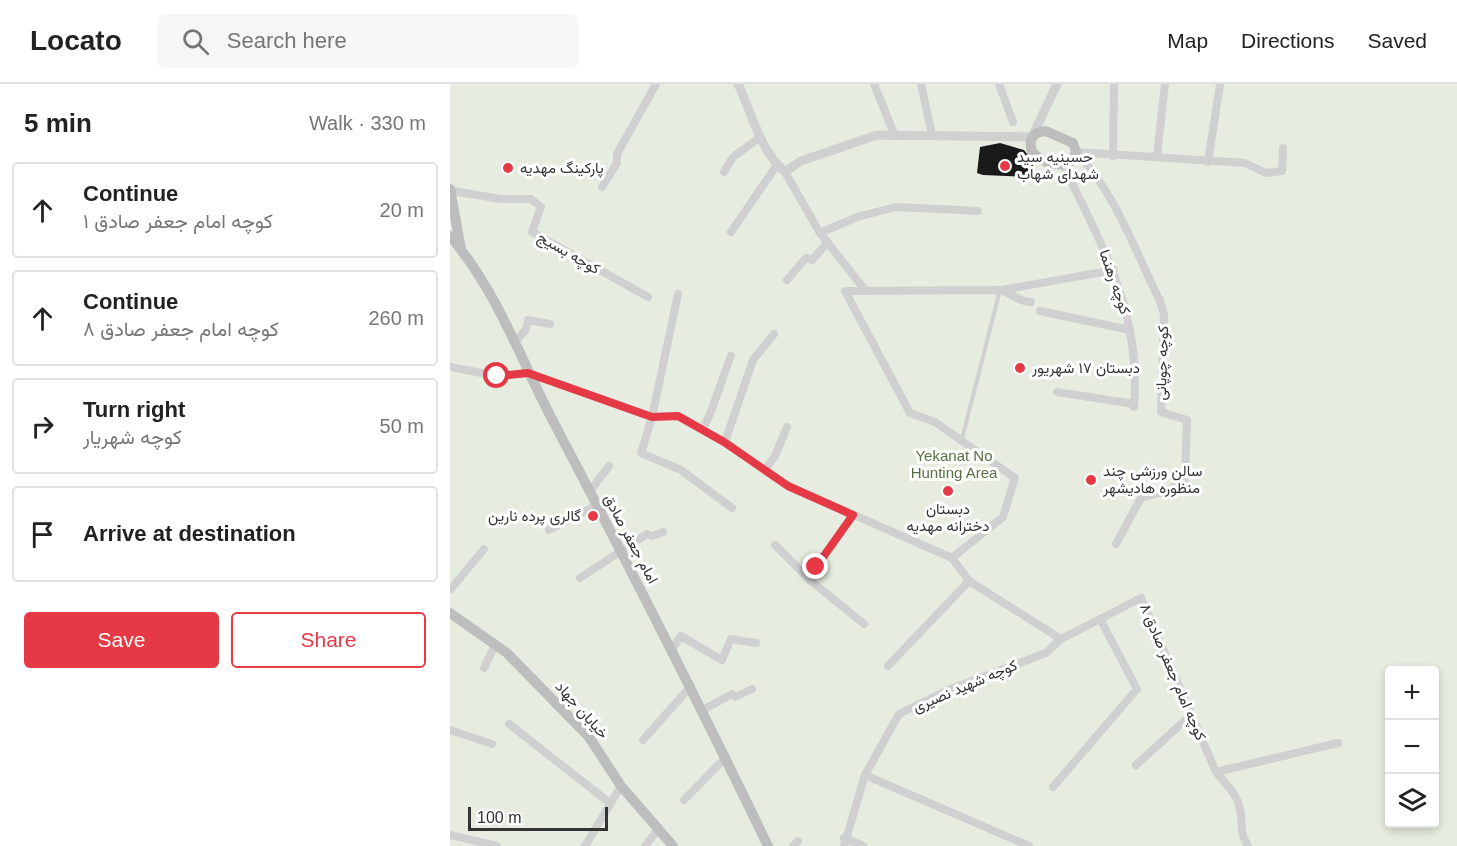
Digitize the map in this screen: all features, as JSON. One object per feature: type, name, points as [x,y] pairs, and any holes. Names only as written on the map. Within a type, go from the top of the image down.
[{"type":"main road","points":[[1038,132],[1056,133],[1072,143],[1076,152],[1072,161],[1063,165],[1051,164],[1032,152],[1032,137],[1038,132]]},
{"type":"main road","points":[[451,190],[453,222],[461,249]]},
{"type":"main road","name":"امام جعفر صادق","points":[[450,236],[505,316],[528,373],[691,686],[768,846]]},
{"type":"main road","name":"خیابان جهاد","points":[[450,613],[507,653],[589,737],[621,786],[673,846]]},
{"type":"street","points":[[602,187],[617,163],[617,154],[656,84]]},
{"type":"street","points":[[738,84],[759,138],[777,165],[785,172],[820,233],[865,290]]},
{"type":"street","points":[[874,84],[895,136]]},
{"type":"street","points":[[921,84],[932,135]]},
{"type":"street","points":[[999,84],[1013,122]]},
{"type":"street","points":[[785,172],[801,160],[877,135],[1032,137],[1057,84]]},
{"type":"street","points":[[1113,156],[1114,84]]},
{"type":"street","points":[[1157,156],[1165,84]]},
{"type":"street","points":[[1208,162],[1220,84]]},
{"type":"street","points":[[724,172],[733,157],[759,138]]},
{"type":"street","points":[[1076,152],[1245,163],[1266,173],[1282,171],[1283,148]]},
{"type":"street","name":"کوچه چوپانی","points":[[1076,152],[1088,165],[1113,203],[1160,301],[1164,314],[1161,412],[1187,420],[1185,480],[1167,490],[1141,498],[1116,544]]},
{"type":"street","points":[[731,232],[777,165]]},
{"type":"street","name":"کوچه رهنما","points":[[1057,392],[1134,405],[1133,346],[1124,299],[1114,270],[1063,165]]},
{"type":"street","name":"کوچه بسیج","points":[[451,190],[501,199],[531,199],[541,207],[532,232],[648,297]]},
{"type":"street","points":[[820,233],[856,217],[896,207],[978,211]]},
{"type":"street","points":[[788,280],[806,258],[812,260],[828,242]]},
{"type":"street","points":[[952,558],[1003,517],[1015,478],[935,422],[910,413],[845,291],[1000,290],[1114,270]]},
{"type":"street","points":[[1000,290],[1009,293],[1020,302],[1031,302]]},
{"type":"street","points":[[678,294],[652,417],[641,453],[681,470],[732,508]]},
{"type":"street","points":[[1040,311],[1130,330]]},
{"type":"street","points":[[515,343],[526,329],[528,320],[550,324]]},
{"type":"street","points":[[724,442],[753,360],[774,334]]},
{"type":"street","points":[[702,429],[707,424],[718,385],[731,356]]},
{"type":"street","points":[[450,367],[497,376],[528,373],[652,417],[678,416],[724,442],[788,486],[952,558],[969,581],[1061,639]]},
{"type":"street","points":[[765,470],[775,456],[787,427]]},
{"type":"street","points":[[590,491],[609,466]]},
{"type":"street","points":[[549,531],[597,505]]},
{"type":"street","points":[[811,581],[816,567],[853,515]]},
{"type":"street","points":[[580,578],[647,534],[652,536],[663,532]]},
{"type":"street","points":[[775,545],[811,581],[864,624]]},
{"type":"street","points":[[450,590],[484,549]]},
{"type":"street","points":[[888,666],[969,581]]},
{"type":"street","name":"کوچه امام جعفر صادق ۸","points":[[1061,639],[1141,598],[1216,772],[1236,796],[1241,810],[1240,828],[1248,846]]},
{"type":"street","points":[[1053,787],[1137,689],[1100,619]]},
{"type":"street","points":[[672,649],[681,636],[722,660],[731,639],[756,643]]},
{"type":"street","name":"کوچه شهید نصیری","points":[[844,842],[865,776],[899,714],[948,690],[1046,653],[1061,639]]},
{"type":"street","points":[[484,668],[495,645]]},
{"type":"street","points":[[643,740],[691,686]]},
{"type":"street","points":[[702,710],[732,694],[735,697],[752,689]]},
{"type":"street","points":[[1136,765],[1191,715]]},
{"type":"street","points":[[509,724],[610,803]]},
{"type":"street","points":[[450,730],[492,744]]},
{"type":"street","points":[[1216,772],[1338,743]]},
{"type":"street","points":[[684,800],[726,758]]},
{"type":"street","points":[[865,776],[1029,846]]},
{"type":"street","points":[[585,846],[621,786]]},
{"type":"street","points":[[645,846],[658,830]]},
{"type":"street","points":[[450,835],[497,846]]},
{"type":"street","points":[[844,842],[863,846]]},
{"type":"lane","points":[[962,440],[1000,290]]},
{"type":"green space","name":"Yekanat No Hunting Area","points":[[450,84],[1457,84],[1457,846],[450,846]]},
{"type":"building","name":"حسینیه سید شهدای شهاب","points":[[1000,143],[1024,150],[1034,163],[1028,177],[977,173],[980,147]]},
{"type":"place","name":"حسینیه سید شهدای شهاب","points":[[1005,166]]},
{"type":"place","name":"پارکینگ مهدیه","points":[[508,168]]},
{"type":"place","name":"دبستان ۱۷ شهریور","points":[[1020,368]]},
{"type":"place","name":"سالن ورزشی چند منظوره هادیشهر","points":[[1091,480]]},
{"type":"place","name":"دبستان دخترانه مهدیه","points":[[948,491]]},
{"type":"place","name":"گالری پرده نارین","points":[[593,516]]},
{"type":"route","points":[[497,376],[528,373],[652,417],[657,415],[678,416],[724,442],[788,486],[853,515],[816,567]]}]
